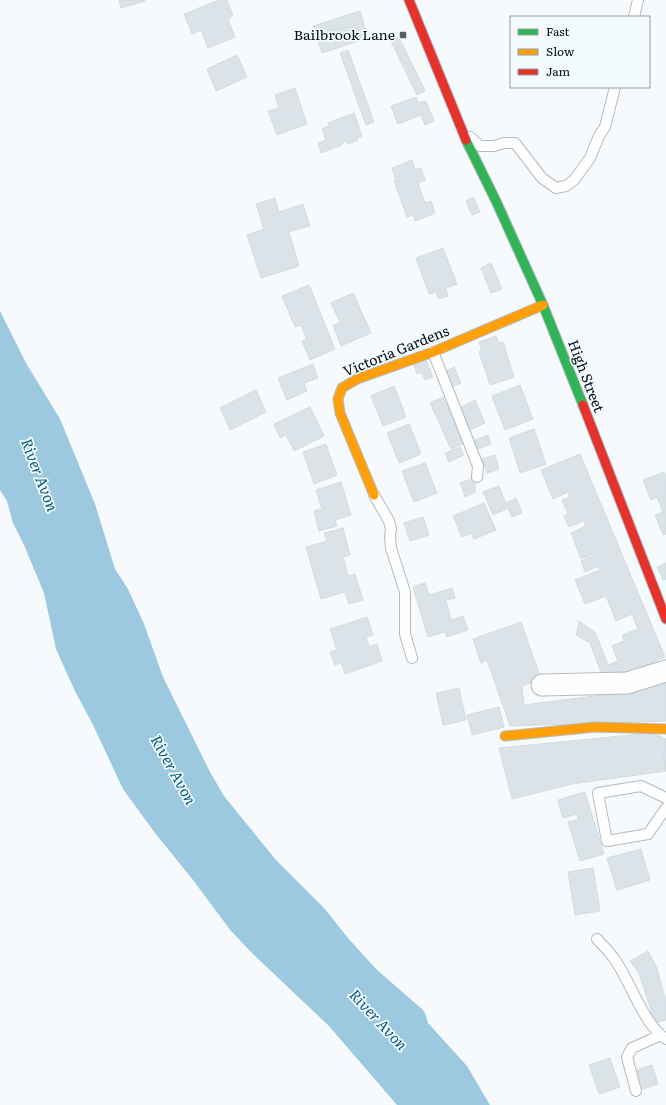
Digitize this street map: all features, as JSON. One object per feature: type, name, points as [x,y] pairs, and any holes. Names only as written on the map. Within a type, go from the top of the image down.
[{"type":"street","name":"High Street","points":[[409,0],[469,148],[496,201],[543,305],[666,619]]},
{"type":"street","name":"Victoria Gardens","points":[[374,495],[340,413],[338,399],[342,388],[357,379],[433,352],[543,305]]},
{"type":"street","points":[[542,685],[627,683],[666,671]]},
{"type":"street","points":[[505,736],[595,727],[666,729]]},
{"type":"lane","points":[[634,16],[638,0]]},
{"type":"lane","points":[[462,131],[480,146],[515,143],[542,178],[556,188],[566,186],[574,180],[590,158],[605,127],[614,88]]},
{"type":"lane","points":[[433,352],[478,466],[478,477]]},
{"type":"lane","points":[[374,495],[386,516],[391,529],[391,548],[405,592],[405,634],[412,658]]},
{"type":"lane","points":[[666,798],[641,786],[598,794],[607,841],[648,834],[666,808]]},
{"type":"lane","points":[[597,939],[617,962],[643,1011],[663,1037],[632,1048],[627,1057],[636,1091]]},
{"type":"water","name":"River Avon","points":[[0,311],[26,363],[60,419],[95,504],[115,569],[128,589],[144,624],[163,677],[210,772],[224,796],[276,860],[324,908],[348,938],[377,970],[422,1009],[428,1023],[467,1066],[490,1105],[397,1105],[329,1026],[254,955],[231,931],[123,789],[56,649],[44,593],[13,523],[7,501],[0,490]]},
{"type":"building","points":[[119,0],[145,0],[145,1],[121,8]]},
{"type":"building","points":[[219,0],[227,0],[233,16],[228,19],[235,37],[208,48],[201,30],[192,34],[184,14]]},
{"type":"building","points":[[360,11],[368,38],[322,53],[313,26]]},
{"type":"building","points":[[399,37],[425,91],[417,95],[391,41]]},
{"type":"building","points":[[348,50],[374,122],[366,125],[340,53]]},
{"type":"building","points":[[237,55],[247,77],[216,91],[207,69]]},
{"type":"building","points":[[295,88],[307,124],[277,135],[268,111],[279,108],[275,95]]},
{"type":"building","points":[[416,97],[418,103],[426,101],[434,121],[425,125],[421,115],[398,124],[391,106]]},
{"type":"building","points":[[354,113],[362,136],[357,138],[358,140],[348,144],[347,141],[342,143],[342,145],[321,153],[318,143],[326,140],[322,129],[329,126],[328,123]]},
{"type":"building","points":[[412,160],[415,170],[421,168],[425,180],[418,183],[425,203],[431,201],[435,213],[415,221],[413,215],[407,217],[394,181],[396,180],[392,168]]},
{"type":"building","points":[[473,197],[480,212],[472,215],[466,201]]},
{"type":"building","points":[[275,198],[279,212],[303,204],[310,226],[289,232],[299,266],[261,278],[247,235],[264,229],[256,204]]},
{"type":"building","points":[[443,248],[457,284],[446,288],[448,296],[439,299],[436,292],[429,294],[416,258]]},
{"type":"building","points":[[491,263],[502,289],[491,293],[481,268]]},
{"type":"building","points":[[309,285],[335,349],[310,360],[302,341],[307,339],[301,325],[295,327],[282,296]]},
{"type":"building","points":[[353,293],[371,333],[341,346],[333,326],[340,322],[331,303]]},
{"type":"building","points":[[496,336],[499,343],[503,342],[514,377],[490,385],[479,352],[482,351],[479,342]]},
{"type":"building","points":[[426,360],[433,377],[425,380],[421,372],[417,374],[414,365]]},
{"type":"building","points":[[313,364],[318,378],[304,383],[307,391],[287,400],[278,378]]},
{"type":"building","points":[[454,367],[461,383],[451,387],[444,372]]},
{"type":"building","points":[[520,385],[533,419],[505,430],[492,396]]},
{"type":"building","points":[[394,386],[406,417],[383,426],[371,396]]},
{"type":"building","points":[[256,390],[266,412],[230,430],[220,408]]},
{"type":"building","points":[[443,397],[464,443],[451,449],[430,403]]},
{"type":"building","points":[[475,400],[485,423],[470,430],[461,407]]},
{"type":"building","points":[[310,407],[324,436],[294,451],[286,435],[280,438],[274,424]]},
{"type":"building","points":[[409,424],[421,454],[399,463],[387,433]]},
{"type":"building","points":[[534,429],[546,464],[520,473],[509,438]]},
{"type":"building","points":[[488,435],[491,444],[478,449],[475,440]]},
{"type":"building","points":[[326,444],[337,475],[314,484],[303,452]]},
{"type":"building","points":[[460,447],[464,455],[449,462],[445,453]]},
{"type":"building","points":[[580,454],[665,657],[630,672],[601,673],[590,643],[576,635],[579,621],[595,632],[608,665],[618,661],[612,646],[624,641],[622,635],[638,629],[632,614],[616,621],[606,596],[585,604],[575,580],[600,570],[599,566],[585,572],[581,561],[595,555],[595,553],[581,559],[571,533],[586,526],[584,521],[569,527],[564,516],[568,514],[562,500],[570,497],[568,492],[553,499],[541,470]]},
{"type":"building","points":[[495,455],[499,469],[487,473],[482,459]]},
{"type":"building","points":[[425,463],[437,493],[414,502],[402,471]]},
{"type":"building","points":[[664,472],[666,476],[666,534],[663,535],[655,515],[663,512],[657,497],[651,500],[643,480]]},
{"type":"building","points":[[475,478],[475,492],[465,497],[460,483]]},
{"type":"building","points":[[341,482],[351,515],[335,520],[337,526],[319,531],[314,511],[322,509],[316,490]]},
{"type":"building","points":[[499,486],[506,503],[516,498],[522,513],[512,517],[508,508],[493,515],[483,492]]},
{"type":"building","points":[[484,503],[496,530],[474,539],[471,533],[462,537],[453,516]]},
{"type":"building","points":[[423,517],[429,535],[410,541],[404,523]]},
{"type":"building","points":[[343,528],[350,555],[343,557],[348,576],[355,574],[363,600],[349,604],[345,592],[321,599],[306,547],[327,541],[324,533]]},
{"type":"building","points":[[666,563],[666,579],[663,580],[657,567]]},
{"type":"building","points":[[425,583],[429,595],[452,588],[455,598],[446,600],[451,620],[463,616],[468,630],[446,637],[445,632],[428,637],[413,587]]},
{"type":"building","points":[[367,617],[373,635],[366,637],[369,647],[377,644],[382,661],[345,674],[341,663],[335,665],[330,652],[337,650],[330,629]]},
{"type":"building","points":[[521,622],[541,679],[522,686],[524,705],[642,690],[666,681],[666,721],[510,726],[487,660],[481,663],[473,639]]},
{"type":"building","points":[[459,688],[466,720],[443,725],[436,693]]},
{"type":"building","points":[[499,707],[504,727],[472,735],[467,715]]},
{"type":"building","points":[[652,733],[666,739],[666,749],[663,750],[666,771],[572,784],[512,799],[499,748]]},
{"type":"building","points":[[666,749],[666,768],[663,750]]},
{"type":"building","points":[[585,792],[604,854],[580,861],[568,822],[578,819],[577,814],[563,818],[558,800]]},
{"type":"building","points":[[641,849],[650,880],[617,890],[607,858]]},
{"type":"building","points":[[593,868],[600,911],[575,915],[568,872]]},
{"type":"building","points":[[648,951],[657,968],[666,1001],[666,1020],[655,1023],[639,973],[630,961]]},
{"type":"building","points":[[610,1058],[620,1087],[599,1094],[589,1065]]},
{"type":"building","points":[[652,1065],[658,1084],[643,1089],[637,1070]]},
{"type":"traffic: fast","points":[[466,140],[496,201],[543,305],[583,405]]},
{"type":"traffic: slow","points":[[374,495],[340,413],[338,399],[342,388],[357,379],[433,352],[543,305]]},
{"type":"traffic: slow","points":[[505,736],[595,727],[666,729]]},
{"type":"traffic: jam","points":[[409,0],[466,140]]},
{"type":"traffic: jam","points":[[583,405],[666,619]]},
{"type":"place","name":"Bailbrook Lane","points":[[403,35]]}]
